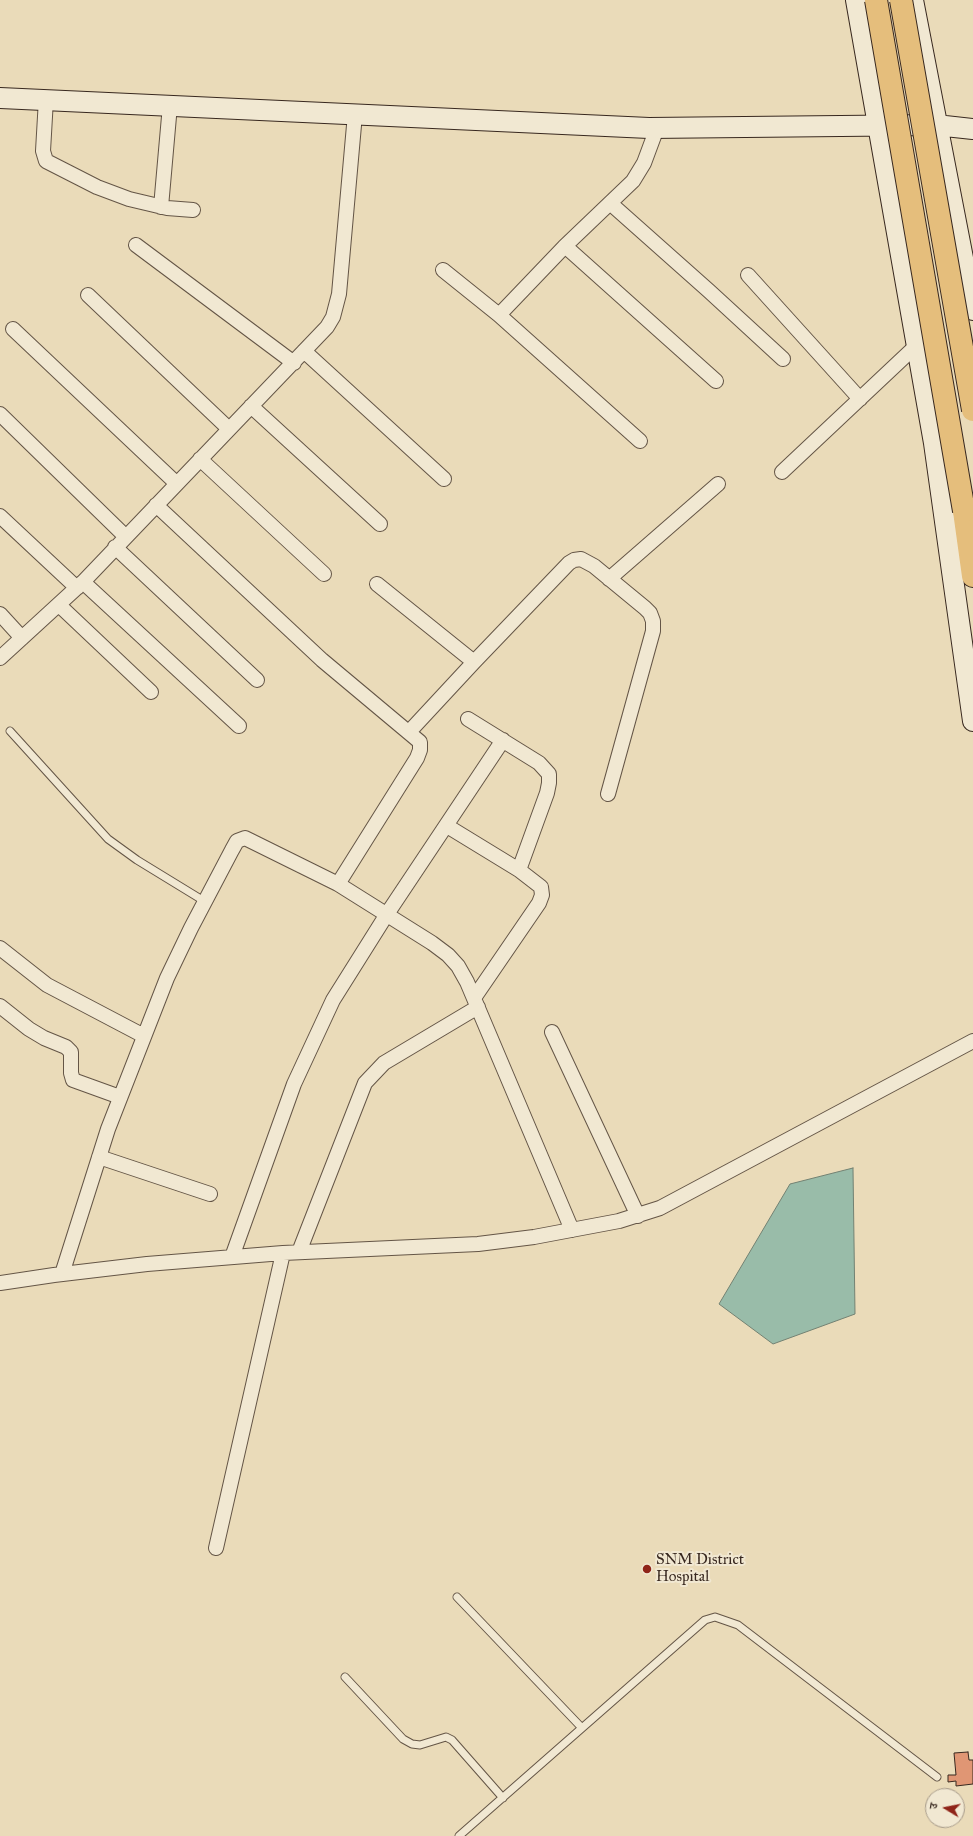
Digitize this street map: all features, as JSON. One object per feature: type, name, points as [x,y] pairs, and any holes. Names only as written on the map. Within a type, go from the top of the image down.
[{"type":"main road","points":[[856,0],[934,443],[973,721]]},
{"type":"main road","points":[[876,0],[964,511],[973,576]]},
{"type":"main road","points":[[901,0],[973,410]]},
{"type":"main road","points":[[913,0],[936,126],[973,310]]},
{"type":"main road","points":[[0,98],[657,128],[936,126],[973,129]]},
{"type":"street","points":[[46,99],[44,151],[46,161],[97,187],[128,199],[161,207],[194,210]]},
{"type":"street","points":[[161,207],[170,105]]},
{"type":"street","points":[[0,658],[80,585],[125,536],[294,363],[327,327],[337,307],[355,114]]},
{"type":"street","points":[[499,315],[565,246],[633,180],[639,172],[657,128]]},
{"type":"street","points":[[610,203],[709,291],[783,360]]},
{"type":"street","points":[[136,245],[294,363]]},
{"type":"street","points":[[565,246],[716,381]]},
{"type":"street","points":[[443,270],[499,315],[640,441]]},
{"type":"street","points":[[748,275],[860,399]]},
{"type":"street","points":[[88,295],[229,429]]},
{"type":"street","points":[[13,329],[176,483]]},
{"type":"street","points":[[782,472],[917,345]]},
{"type":"street","points":[[304,351],[444,479]]},
{"type":"street","points":[[251,406],[380,524]]},
{"type":"street","points":[[0,414],[125,536]]},
{"type":"street","points":[[200,460],[324,574]]},
{"type":"street","points":[[609,579],[718,484]]},
{"type":"street","points":[[156,505],[322,660],[420,742],[420,750],[417,758],[338,884]]},
{"type":"street","points":[[0,516],[239,726]]},
{"type":"street","points":[[115,547],[257,680]]},
{"type":"street","points":[[409,732],[474,662],[574,560],[581,559],[587,561],[645,608],[650,613],[653,621],[652,631],[608,794]]},
{"type":"street","points":[[377,584],[474,662]]},
{"type":"street","points":[[59,605],[151,692]]},
{"type":"street","points":[[0,614],[22,638]]},
{"type":"street","points":[[468,719],[539,763],[549,774],[547,792],[519,870]]},
{"type":"street","points":[[232,1257],[294,1084],[333,1000],[387,914],[503,740]]},
{"type":"street","points":[[300,1252],[365,1084],[384,1063],[476,1002],[539,903],[542,895],[541,887],[519,870],[447,826]]},
{"type":"street","points":[[62,1274],[99,1157],[120,1097],[170,972],[204,901],[237,841],[245,838],[338,884],[387,914],[448,955],[458,966],[476,1002],[572,1230]]},
{"type":"street","points":[[0,948],[47,985],[144,1036]]},
{"type":"street","points":[[0,1006],[29,1029],[44,1038],[66,1047],[71,1052],[71,1074],[74,1080],[120,1097]]},
{"type":"street","points":[[552,1032],[638,1216]]},
{"type":"street","points":[[0,1283],[147,1264],[232,1257],[300,1252],[478,1244],[534,1237],[619,1222],[660,1208],[973,1041]]},
{"type":"street","points":[[99,1157],[210,1194]]},
{"type":"street","points":[[216,1548],[283,1253]]},
{"type":"lane","points":[[10,730],[108,839],[137,860],[204,901]]},
{"type":"lane","points":[[457,1596],[582,1728]]},
{"type":"lane","points":[[459,1836],[705,1620],[715,1617],[738,1625],[937,1777]]},
{"type":"lane","points":[[345,1677],[403,1739],[412,1744],[420,1744],[446,1737],[452,1740],[502,1798]]},
{"type":"shaded area","points":[[853,1168],[855,1314],[773,1344],[719,1304],[790,1184]]},
{"type":"building","points":[[968,1752],[969,1760],[973,1760],[973,1784],[956,1786],[956,1781],[948,1782],[948,1775],[956,1775],[954,1753]]},
{"type":"place","name":"SNM District Hospital","points":[[647,1569]]}]
